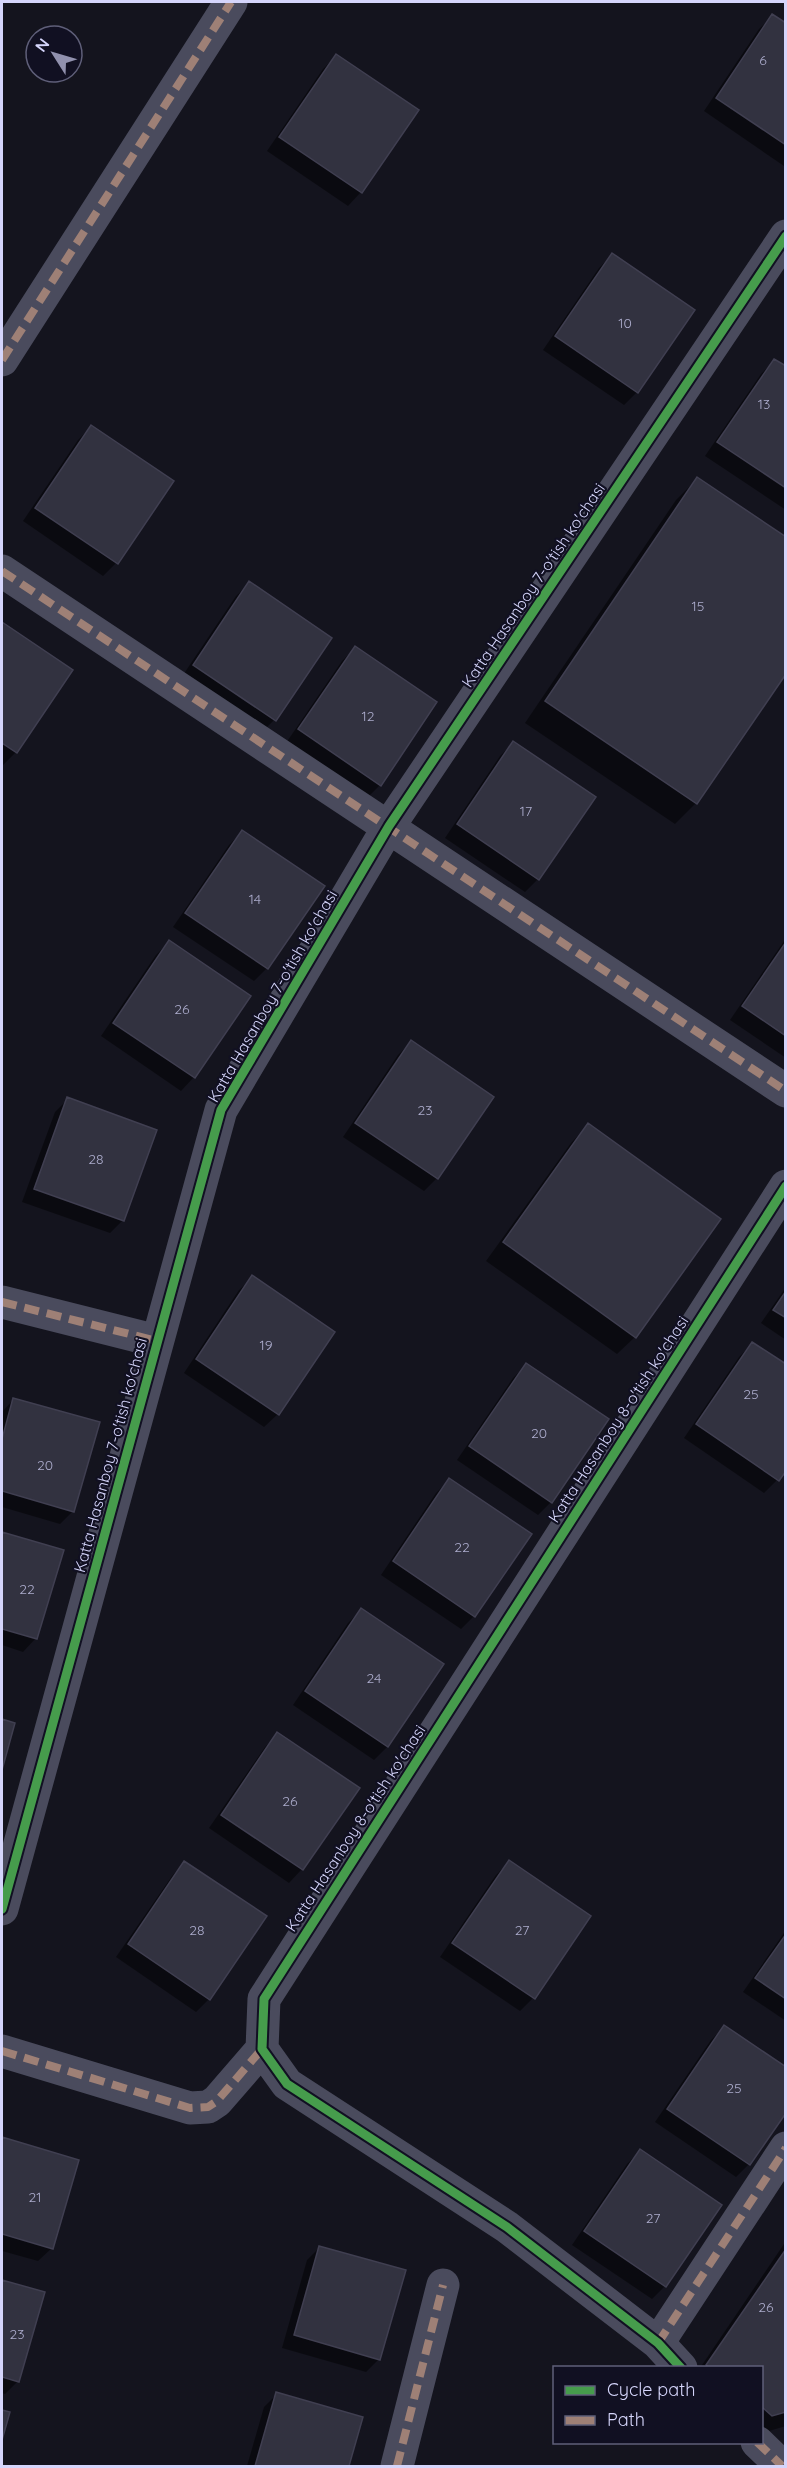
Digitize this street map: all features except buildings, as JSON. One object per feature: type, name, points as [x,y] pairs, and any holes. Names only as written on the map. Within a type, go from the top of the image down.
[{"type":"street","points":[[2,360],[231,2]]},
{"type":"street","name":"Katta Hasanboy 7-o'tish ko'chasi","points":[[2,1909],[221,1110],[389,826],[786,236]]},
{"type":"street","points":[[2,571],[786,1091]]},
{"type":"street","name":"Katta Hasanboy 8-o'tish ko'chasi","points":[[262,2049],[264,1999],[786,1186]]},
{"type":"street","points":[[2,1302],[157,1341]]},
{"type":"street","points":[[2,2051],[190,2108],[208,2107],[217,2101],[262,2049],[287,2084],[507,2227],[658,2343],[680,2366]]},
{"type":"street","points":[[658,2343],[786,2148]]},
{"type":"street","points":[[397,2466],[443,2285]]},
{"type":"street","points":[[759,2444],[782,2466]]},
{"type":"marked path","points":[[2,360],[231,2]]},
{"type":"marked path","points":[[2,571],[786,1091]]},
{"type":"marked path","points":[[2,1302],[157,1341]]},
{"type":"marked path","points":[[2,2051],[190,2108],[208,2107],[217,2101],[262,2049]]},
{"type":"marked path","points":[[658,2343],[786,2148]]},
{"type":"marked path","points":[[397,2466],[443,2285]]},
{"type":"marked path","points":[[759,2444],[782,2466]]},
{"type":"cycle path","points":[[2,1909],[221,1110],[389,826],[786,236]]},
{"type":"cycle path","points":[[679,2366],[658,2343],[507,2227],[287,2084],[262,2049],[264,1999],[786,1186]]}]
